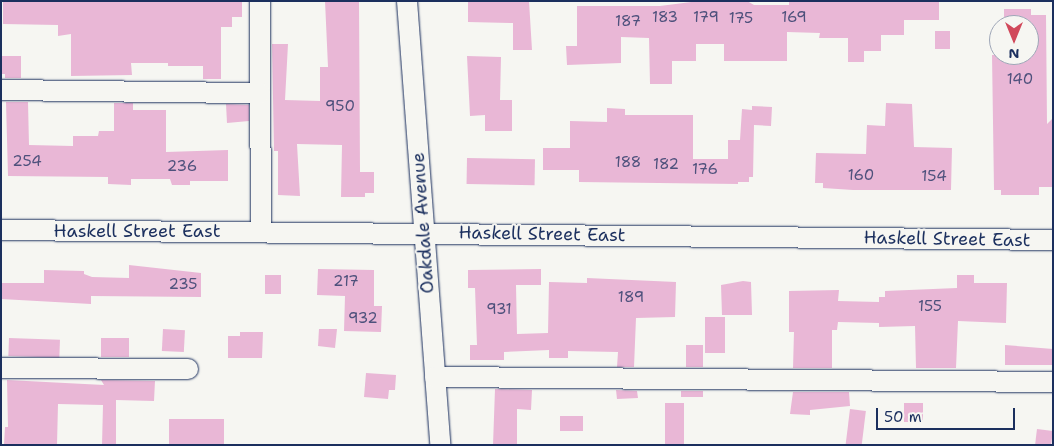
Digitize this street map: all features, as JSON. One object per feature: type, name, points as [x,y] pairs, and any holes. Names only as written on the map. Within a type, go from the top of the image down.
[{"type":"street","points":[[260,1],[261,232]]},
{"type":"street","name":"Oakdale Avenue","points":[[407,1],[440,445]]},
{"type":"street","points":[[1,90],[260,93]]},
{"type":"street","name":"Haskell Street East","points":[[1,230],[1053,240]]},
{"type":"street","points":[[1,368],[188,370]]},
{"type":"street","points":[[435,377],[1053,382]]},
{"type":"building","points":[[3,1],[242,1],[242,17],[232,17],[232,27],[221,27],[221,79],[203,79],[203,66],[168,66],[168,63],[131,63],[132,75],[71,76],[71,34],[58,36],[58,25],[3,24]]},
{"type":"building","points":[[325,1],[359,1],[360,172],[374,172],[374,193],[365,193],[365,197],[341,197],[342,145],[297,144],[300,196],[278,195],[278,151],[274,151],[272,44],[288,44],[285,100],[320,101],[320,67],[328,67]]},
{"type":"building","points":[[468,1],[529,1],[532,50],[513,50],[513,23],[468,22]]},
{"type":"building","points":[[699,1],[747,1],[754,5],[789,5],[789,1],[939,1],[939,20],[904,20],[904,35],[881,35],[881,51],[864,51],[864,62],[848,62],[848,38],[819,38],[820,33],[787,32],[787,61],[724,61],[724,44],[696,44],[696,61],[672,61],[672,84],[650,84],[649,38],[621,37],[621,63],[567,65],[566,46],[577,46],[577,6],[660,6]]},
{"type":"building","points":[[1004,9],[1031,9],[1031,15],[1004,15]]},
{"type":"building","points":[[1039,15],[1046,15],[1047,124],[1053,118],[1053,187],[1039,187],[1039,195],[1001,195],[1001,190],[994,190],[992,65],[1039,65]]},
{"type":"building","points":[[935,31],[950,31],[950,49],[935,49]]},
{"type":"building","points":[[1,56],[21,56],[21,78],[5,78],[5,74],[1,74]]},
{"type":"building","points":[[467,56],[501,57],[500,100],[512,100],[512,131],[485,131],[485,115],[470,116]]},
{"type":"building","points":[[6,102],[28,102],[29,145],[73,146],[73,136],[98,136],[99,131],[114,131],[114,103],[133,103],[133,110],[166,110],[166,152],[228,150],[228,181],[190,181],[190,185],[172,185],[170,179],[131,179],[131,185],[108,184],[108,177],[8,176]]},
{"type":"building","points":[[886,103],[912,104],[914,147],[952,148],[951,190],[853,190],[823,188],[823,183],[815,183],[816,153],[866,154],[867,125],[885,126]]},
{"type":"building","points":[[226,104],[249,105],[249,121],[227,123]]},
{"type":"building","points":[[752,106],[772,107],[771,126],[754,125],[753,177],[749,177],[749,182],[738,182],[738,184],[579,182],[579,170],[543,170],[543,148],[570,148],[570,121],[607,122],[607,108],[625,109],[625,115],[693,115],[693,159],[728,159],[728,140],[740,140],[742,109],[752,110]]},
{"type":"building","points":[[467,158],[535,159],[535,185],[467,184]]},
{"type":"building","points":[[129,265],[201,273],[201,297],[91,296],[91,304],[1,299],[1,283],[44,283],[44,270],[84,271],[84,274],[92,277],[129,278]]},
{"type":"building","points":[[318,269],[374,270],[374,306],[382,306],[381,332],[344,331],[345,296],[317,295]]},
{"type":"building","points":[[541,269],[541,285],[516,285],[517,334],[548,333],[549,282],[587,283],[587,278],[676,282],[675,317],[636,318],[634,367],[617,367],[618,352],[568,351],[568,358],[549,358],[549,350],[504,352],[504,360],[470,360],[470,345],[477,345],[475,288],[468,288],[468,270]]},
{"type":"building","points":[[265,275],[281,275],[281,294],[265,294]]},
{"type":"building","points":[[957,275],[974,275],[974,283],[1007,283],[1006,323],[958,321],[956,368],[916,368],[915,326],[879,327],[879,323],[838,322],[837,330],[832,330],[832,368],[793,368],[794,332],[789,332],[789,291],[839,290],[838,301],[879,302],[879,297],[885,297],[885,291],[957,288]]},
{"type":"building","points":[[743,281],[751,282],[752,315],[722,315],[721,285]]},
{"type":"building","points":[[705,317],[725,317],[725,353],[705,353]]},
{"type":"building","points":[[163,329],[185,330],[184,352],[162,351]]},
{"type":"building","points":[[319,329],[337,329],[335,348],[318,346]]},
{"type":"building","points":[[240,332],[263,332],[262,358],[228,358],[228,336],[240,336]]},
{"type":"building","points":[[9,338],[60,340],[59,358],[8,356]]},
{"type":"building","points":[[101,338],[129,338],[129,357],[101,357]]},
{"type":"building","points":[[686,345],[703,345],[703,367],[686,367]]},
{"type":"building","points":[[1005,345],[1053,349],[1053,365],[1005,365]]},
{"type":"building","points":[[366,373],[396,375],[395,390],[389,390],[388,399],[364,397]]},
{"type":"building","points":[[7,380],[104,385],[101,380],[155,381],[154,401],[116,400],[116,445],[102,445],[103,405],[58,404],[57,445],[4,445],[5,427],[8,427]]},
{"type":"building","points":[[495,389],[532,390],[531,410],[517,409],[517,445],[493,445]]},
{"type":"building","points":[[616,390],[637,391],[638,398],[617,399]]},
{"type":"building","points":[[681,391],[703,391],[703,397],[681,397]]},
{"type":"building","points":[[793,392],[849,392],[850,406],[810,410],[810,415],[790,414]]},
{"type":"building","points":[[665,403],[684,403],[684,445],[665,445]]},
{"type":"building","points":[[904,403],[923,403],[923,422],[904,422]]},
{"type":"building","points":[[850,409],[866,411],[862,445],[846,445]]},
{"type":"building","points":[[560,416],[583,416],[583,431],[560,431]]},
{"type":"building","points":[[169,419],[224,419],[224,445],[169,445]]},
{"type":"building","points":[[1037,429],[1053,431],[1051,445],[1035,445]]}]
